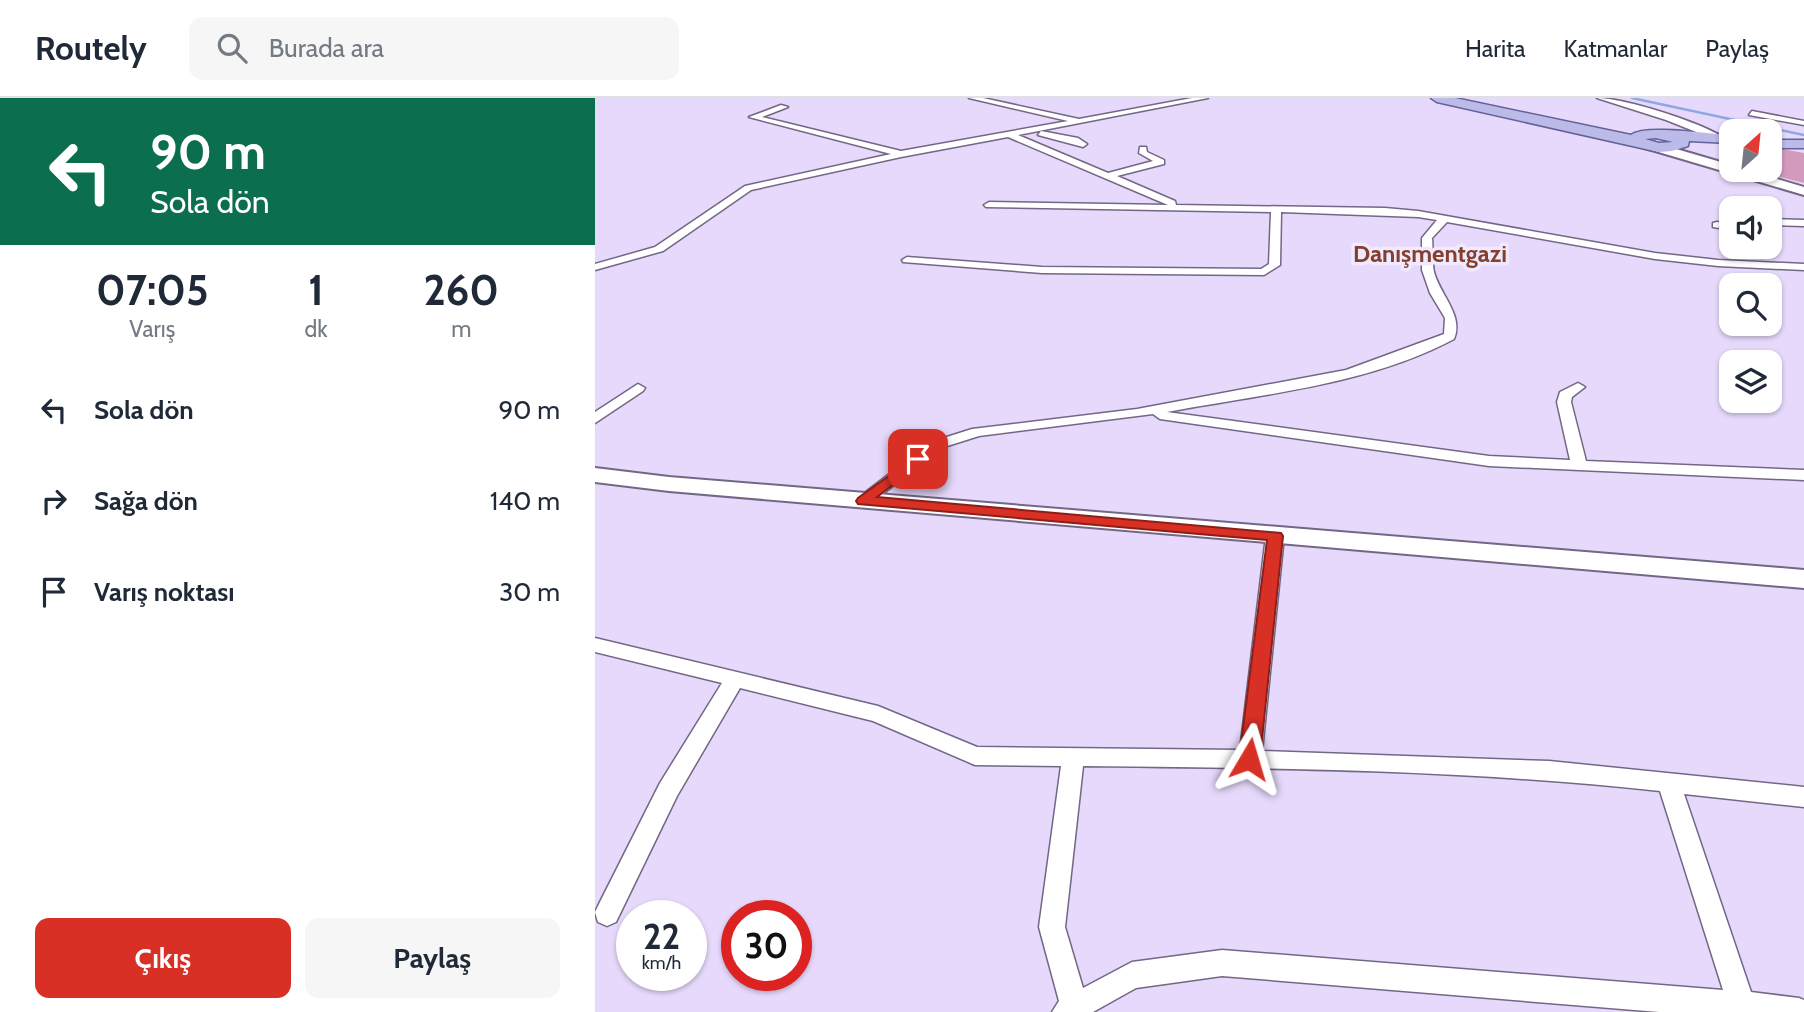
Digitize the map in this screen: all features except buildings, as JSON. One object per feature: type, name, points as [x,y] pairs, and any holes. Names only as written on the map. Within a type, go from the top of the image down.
[{"type":"main road","points":[[1437,98],[1645,140],[1719,140]]},
{"type":"main road","points":[[1454,98],[1645,140]]},
{"type":"main road","points":[[1782,142],[1804,142]]},
{"type":"street","points":[[973,98],[1083,122]]},
{"type":"street","points":[[595,267],[659,249],[748,188],[901,154],[1205,98]]},
{"type":"street","points":[[1601,98],[1719,137]]},
{"type":"street","points":[[784,107],[753,117],[901,154]]},
{"type":"street","points":[[1752,113],[1804,123]]},
{"type":"street","points":[[1034,131],[1083,144]]},
{"type":"street","points":[[1011,135],[1183,207]]},
{"type":"street","points":[[1645,140],[1804,189]]},
{"type":"street","points":[[1677,142],[1691,153],[1719,162]]},
{"type":"street","points":[[1107,176],[1161,162],[1143,153],[1143,149]]},
{"type":"street","points":[[1782,182],[1804,189]]},
{"type":"street","points":[[989,205],[1385,211],[1667,257],[1804,267]]},
{"type":"street","points":[[907,260],[1042,270],[1264,272],[1274,265],[1276,209]]},
{"type":"street","points":[[864,501],[936,445],[977,432],[1137,414],[1349,374],[1435,344],[1450,336],[1451,318],[1436,293],[1428,270],[1427,238],[1444,219]]},
{"type":"street","points":[[1782,222],[1804,223]]},
{"type":"street","points":[[1787,266],[1804,279]]},
{"type":"street","points":[[1578,387],[1565,395],[1564,402],[1579,464]]},
{"type":"street","points":[[595,419],[638,388]]},
{"type":"street","points":[[1137,414],[1193,418],[1489,461],[1804,475]]},
{"type":"street","points":[[595,475],[864,501],[1804,579]]},
{"type":"street","points":[[1249,759],[1275,536]]},
{"type":"street","points":[[595,645],[878,714],[975,756],[1249,759],[1549,770],[1804,797]]},
{"type":"street","points":[[607,914],[668,790],[735,679]]},
{"type":"street","points":[[1073,757],[1052,927],[1072,1010],[1132,975],[1222,963],[1799,1012]]},
{"type":"street","points":[[1669,783],[1741,1005]]},
{"type":"shaded area","points":[[1782,149],[1804,153],[1804,183],[1782,178]]},
{"type":"waterway","points":[[1632,98],[1804,135]]},
{"type":"district","name":"Danışmentgazi","points":[[1430,254]]},
{"type":"route","points":[[918,459],[864,501],[1275,536],[1249,759]]}]
